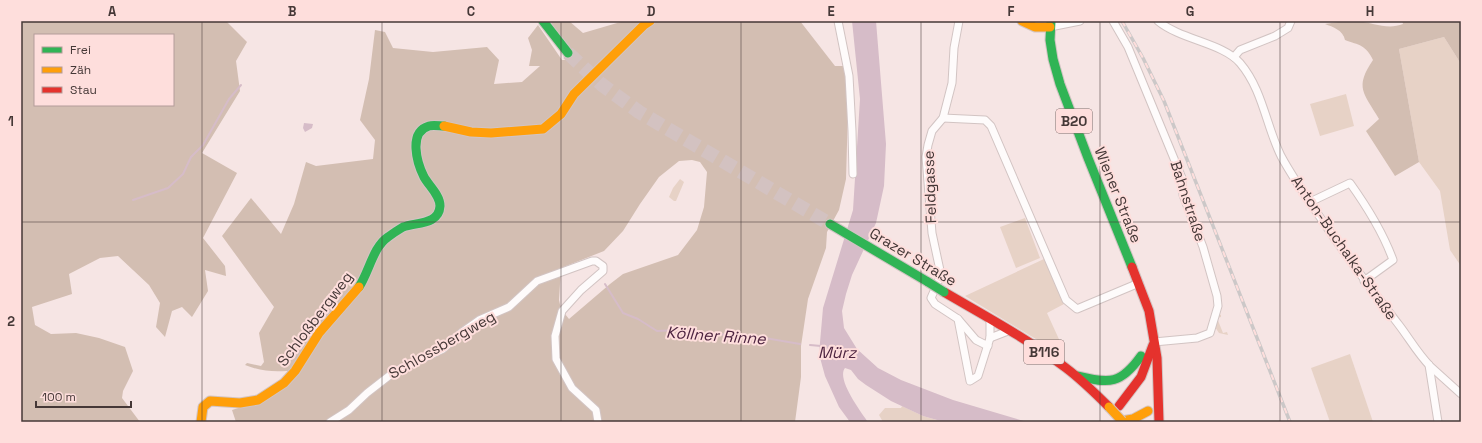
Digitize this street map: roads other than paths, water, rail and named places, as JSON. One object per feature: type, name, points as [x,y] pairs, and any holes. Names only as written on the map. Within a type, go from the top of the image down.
[{"type":"main road","points":[[543,21],[568,53]]},
{"type":"main road","name":"Schloßbergweg","points":[[201,422],[203,408],[210,401],[240,403],[258,400],[284,382],[295,371],[319,333],[341,306],[356,291],[364,279],[375,253],[386,238],[404,227],[427,222],[436,217],[440,204],[437,196],[424,177],[418,161],[416,140],[419,132],[429,126],[448,126],[471,132],[491,133],[544,129],[561,114],[574,94],[644,25],[650,21]]},
{"type":"main road","points":[[1022,21],[1035,27],[1051,24]]},
{"type":"main road","name":"Wiener Straße","points":[[1051,24],[1050,40],[1060,84],[1099,186],[1139,283],[1149,311],[1152,326]]},
{"type":"main road","name":"Grazer Straße","points":[[830,224],[1010,330],[1077,376],[1093,385]]},
{"type":"main road","points":[[1152,326],[1141,356],[1135,365],[1120,377],[1093,385],[1122,422],[1133,419],[1148,411],[1157,400]]},
{"type":"main road","name":"B20","points":[[1152,326],[1157,358],[1157,400]]},
{"type":"main road","name":"B20","points":[[1119,406],[1141,377],[1154,342]]},
{"type":"main road","points":[[1157,400],[1159,422]]},
{"type":"street","points":[[838,21],[849,76],[853,174]]},
{"type":"street","name":"Feldgasse","points":[[959,21],[954,48],[952,83],[943,118],[932,131],[926,157],[932,233],[941,275],[931,298],[935,304],[958,319],[976,340],[988,346]]},
{"type":"street","points":[[1051,24],[1080,21]]},
{"type":"street","name":"Bahnstraße","points":[[1113,21],[1128,47],[1182,178],[1183,195],[1203,247],[1217,296],[1218,306],[1210,334],[1197,338],[1154,342]]},
{"type":"street","name":"Anton-Buchalka-Straße","points":[[1158,21],[1166,28],[1176,33],[1224,51],[1234,57],[1244,68],[1253,81],[1281,156],[1310,202],[1364,280],[1428,364],[1461,394]]},
{"type":"street","points":[[1234,57],[1240,50],[1275,36],[1288,28],[1292,21]]},
{"type":"street","points":[[943,118],[985,120],[991,126],[1066,300],[1077,309],[1139,283]]},
{"type":"street","points":[[1310,202],[1350,182],[1371,214],[1393,260],[1364,280]]},
{"type":"street","name":"Schlossbergweg","points":[[330,422],[350,410],[367,393],[394,372],[443,348],[479,320],[509,307],[537,281],[592,261],[596,261],[604,266],[603,271],[581,290],[562,311],[555,336],[556,358],[572,388],[596,410],[598,422]]},
{"type":"street","points":[[958,319],[970,381],[978,376],[990,338],[986,316]]},
{"type":"street","points":[[990,338],[1010,330]]},
{"type":"street","points":[[1428,364],[1438,422]]},
{"type":"water","name":"Mürz","points":[[852,21],[876,21],[886,144],[884,186],[876,223],[852,275],[846,294],[842,311],[844,328],[857,349],[878,368],[901,380],[953,400],[1027,422],[944,422],[923,416],[891,401],[858,379],[851,370],[845,368],[843,373],[846,387],[868,422],[850,422],[839,407],[825,376],[819,354],[823,308],[853,210],[860,99]]},
{"type":"water","points":[[304,123],[313,124],[312,128],[305,132],[303,128]]},
{"type":"waterway","points":[[133,200],[168,188],[183,174],[191,157],[203,145],[229,99],[241,85]]},
{"type":"waterway","name":"Köllner Rinne","points":[[605,284],[623,313],[638,319],[657,331],[679,330],[691,333],[754,336],[800,344]]},
{"type":"waterway","name":"Köllner Rinne","points":[[810,345],[821,346]]},
{"type":"tunnel","points":[[568,53],[601,84],[639,112],[830,224]]},
{"type":"railway","points":[[1122,21],[1143,58],[1164,101],[1290,422]]}]
